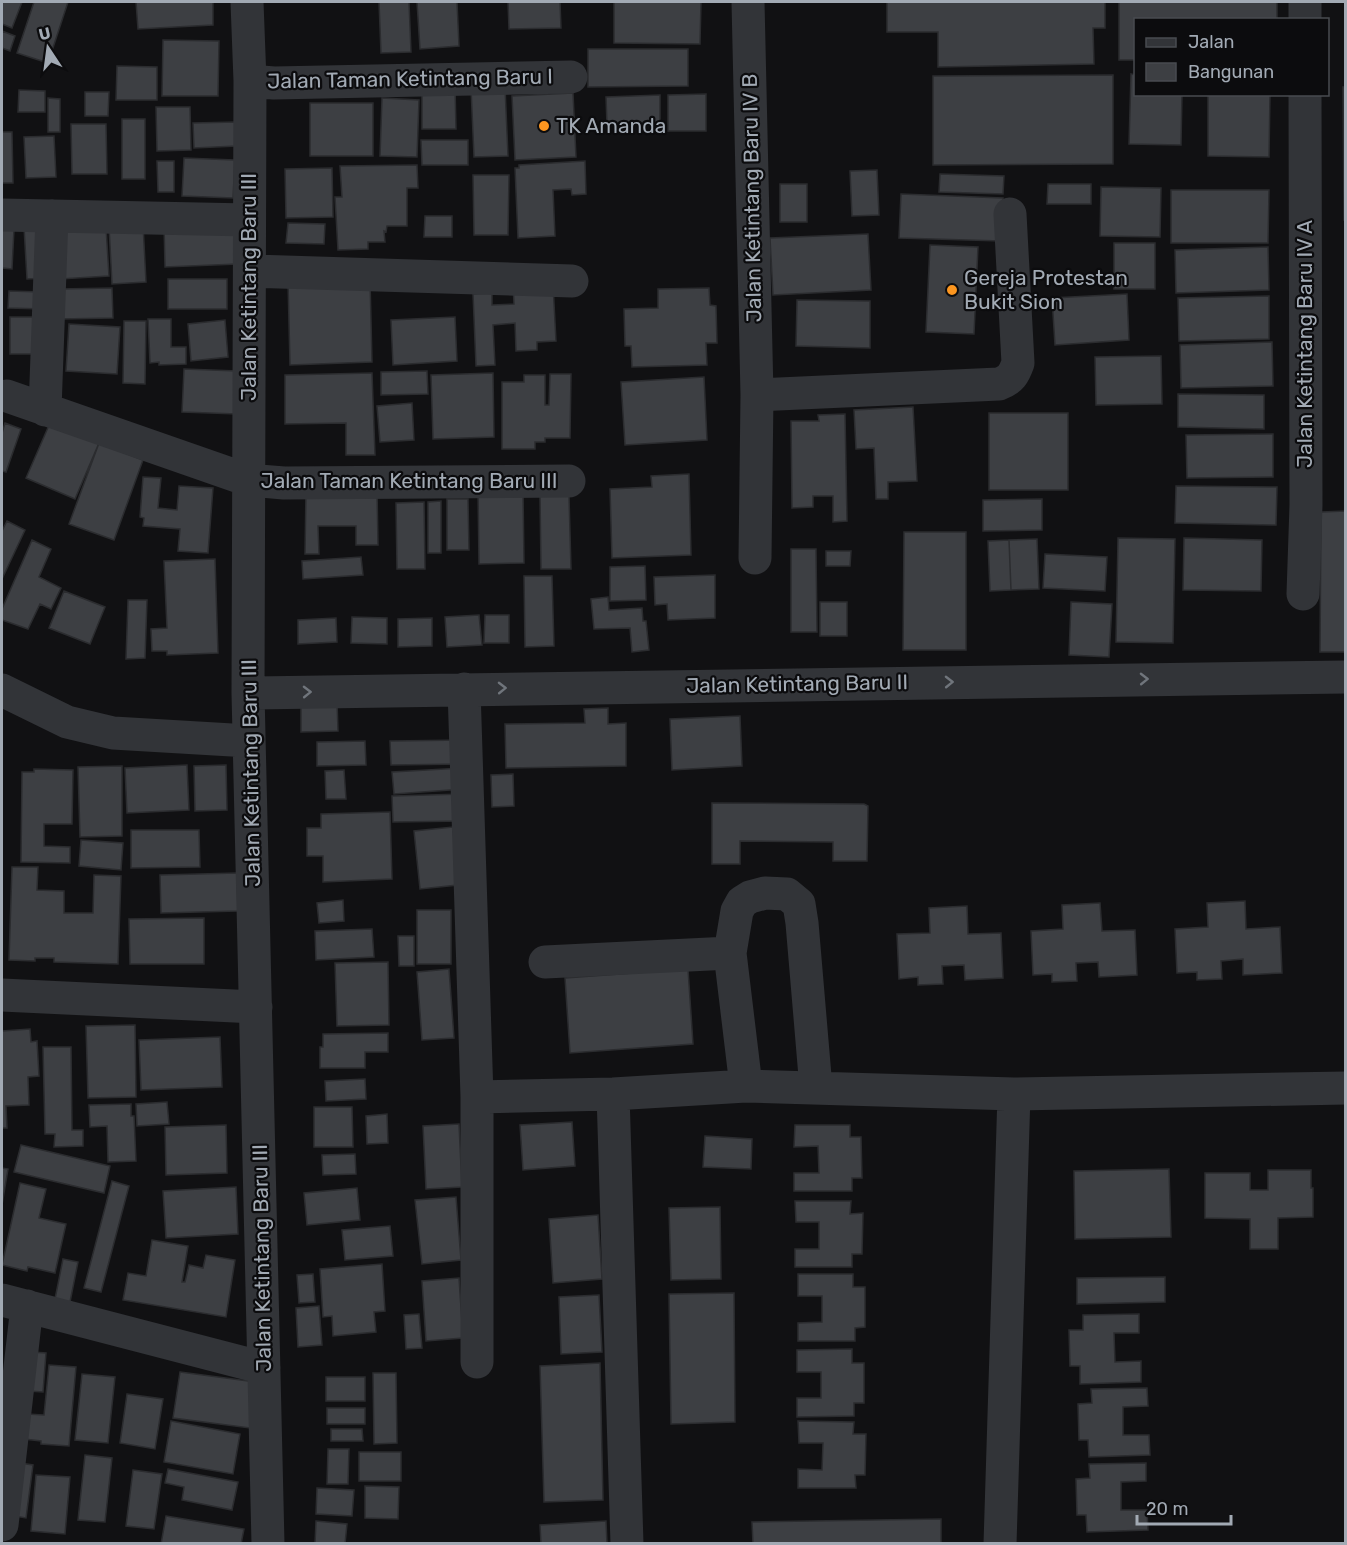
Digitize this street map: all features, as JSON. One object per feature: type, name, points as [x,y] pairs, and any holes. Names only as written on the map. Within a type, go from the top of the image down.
[{"type":"street","name":"Jalan Ketintang Baru III","points":[[247,2],[250,81],[248,693],[268,1544]]},
{"type":"street","name":"Jalan Ketintang Baru IV B","points":[[748,2],[756,395],[755,558]]},
{"type":"street","points":[[1305,2],[1305,18]]},
{"type":"street","name":"Jalan Taman Ketintang Baru I","points":[[250,81],[274,83],[571,77]]},
{"type":"street","name":"Jalan Ketintang Baru IV A","points":[[1303,594],[1306,505],[1305,96]]},
{"type":"street","points":[[756,395],[999,384],[1008,381],[1015,373],[1018,363],[1010,214]]},
{"type":"street","points":[[2,215],[249,220]]},
{"type":"street","points":[[45,410],[52,216]]},
{"type":"street","points":[[250,271],[572,281]]},
{"type":"street","name":"Jalan Taman Ketintang Baru III","points":[[7,396],[248,480],[284,483],[569,481]]},
{"type":"street","name":"Jalan Ketintang Baru II","points":[[248,693],[1346,677]]},
{"type":"street","points":[[464,689],[477,1097],[477,1362]]},
{"type":"street","points":[[2,690],[67,722],[113,734],[249,741]]},
{"type":"street","points":[[746,1086],[729,953],[737,911],[742,902],[765,893],[787,894],[799,904],[816,1088]]},
{"type":"street","points":[[545,962],[729,953]]},
{"type":"street","points":[[2,994],[256,1007]]},
{"type":"street","points":[[477,1097],[613,1094],[746,1086],[1014,1094],[1346,1088]]},
{"type":"street","points":[[613,1094],[627,1544]]},
{"type":"street","points":[[1000,1544],[1014,1094]]},
{"type":"street","points":[[2,1525],[14,1303],[264,1368]]},
{"type":"building","points":[[2,2],[22,2],[12,28],[2,24]]},
{"type":"building","points":[[34,2],[68,2],[48,63],[17,53]]},
{"type":"building","points":[[136,2],[213,2],[213,25],[138,29]]},
{"type":"building","points":[[379,2],[409,2],[411,52],[381,53]]},
{"type":"building","points":[[417,2],[457,2],[459,46],[420,49]]},
{"type":"building","points":[[508,2],[560,2],[561,28],[509,29]]},
{"type":"building","points":[[614,2],[701,2],[700,44],[614,43]]},
{"type":"building","points":[[887,2],[1105,2],[1105,28],[1093,28],[1094,64],[938,67],[938,32],[887,32]]},
{"type":"building","points":[[1119,2],[1277,2],[1277,18],[1134,18],[1134,60],[1119,60]]},
{"type":"building","points":[[2,31],[15,36],[10,51],[2,48]]},
{"type":"building","points":[[163,40],[219,41],[218,96],[162,96]]},
{"type":"building","points":[[588,49],[688,49],[688,86],[588,87]]},
{"type":"building","points":[[117,66],[157,67],[157,100],[116,100]]},
{"type":"building","points":[[1131,74],[1134,75],[1134,96],[1182,96],[1181,145],[1129,144]]},
{"type":"building","points":[[1113,75],[1113,164],[933,165],[933,76]]},
{"type":"building","points":[[422,86],[455,86],[456,129],[422,129]]},
{"type":"building","points":[[505,87],[508,156],[474,157],[471,88]]},
{"type":"building","points":[[1343,87],[1346,87],[1346,220],[1344,220]]},
{"type":"building","points":[[19,90],[45,91],[45,112],[18,112]]},
{"type":"building","points":[[85,92],[109,92],[108,116],[85,116]]},
{"type":"building","name":"TK Amanda","points":[[573,93],[576,157],[515,160],[512,96]]},
{"type":"building","points":[[706,94],[706,131],[668,131],[668,95]]},
{"type":"building","points":[[660,95],[660,123],[607,125],[606,97]]},
{"type":"building","points":[[1208,96],[1270,96],[1269,157],[1208,156]]},
{"type":"building","points":[[48,98],[60,99],[60,132],[48,132]]},
{"type":"building","points":[[382,98],[419,100],[417,157],[380,156]]},
{"type":"building","points":[[310,103],[373,103],[373,156],[310,156]]},
{"type":"building","points":[[156,107],[190,107],[191,150],[157,151]]},
{"type":"building","points":[[122,119],[145,119],[145,179],[122,179]]},
{"type":"building","points":[[236,122],[237,146],[194,148],[193,123]]},
{"type":"building","points":[[71,124],[106,124],[107,174],[72,174]]},
{"type":"building","points":[[2,132],[12,132],[13,183],[2,183]]},
{"type":"building","points":[[54,136],[56,177],[26,178],[24,137]]},
{"type":"building","points":[[421,140],[468,140],[468,165],[422,165]]},
{"type":"building","points":[[184,158],[235,160],[233,198],[182,196]]},
{"type":"building","points":[[157,161],[174,161],[174,192],[158,192]]},
{"type":"building","points":[[585,161],[586,194],[572,195],[571,189],[553,190],[555,236],[518,238],[515,168],[519,168],[519,165]]},
{"type":"building","points":[[417,165],[418,188],[407,188],[407,226],[387,226],[386,232],[384,231],[385,242],[368,242],[368,249],[338,250],[335,197],[342,197],[340,166]]},
{"type":"building","points":[[332,168],[333,217],[286,218],[285,169]]},
{"type":"building","points":[[877,170],[879,215],[852,216],[850,171]]},
{"type":"building","points":[[940,174],[1004,176],[1003,194],[939,192]]},
{"type":"building","points":[[473,175],[509,175],[508,235],[474,235]]},
{"type":"building","points":[[780,184],[807,184],[807,222],[780,222]]},
{"type":"building","points":[[1048,184],[1091,184],[1091,204],[1047,204]]},
{"type":"building","points":[[1101,187],[1161,188],[1160,237],[1100,236]]},
{"type":"building","points":[[1171,190],[1269,190],[1268,243],[1171,243]]},
{"type":"building","points":[[901,194],[1003,198],[1001,241],[899,238]]},
{"type":"building","points":[[425,216],[452,216],[452,237],[424,237]]},
{"type":"building","points":[[236,222],[238,264],[165,267],[164,225]]},
{"type":"building","points":[[288,223],[325,224],[324,244],[286,243]]},
{"type":"building","points":[[143,224],[146,282],[112,284],[109,226]]},
{"type":"building","points":[[44,226],[46,278],[27,279],[24,227]]},
{"type":"building","points":[[106,227],[109,276],[60,279],[57,230]]},
{"type":"building","points":[[2,228],[14,229],[12,269],[2,268]]},
{"type":"building","points":[[868,234],[871,290],[773,295],[770,238]]},
{"type":"building","points":[[1114,243],[1155,243],[1155,289],[1114,289]]},
{"type":"building","name":"Gereja Protestan Bukit Sion","points":[[930,245],[978,247],[974,334],[926,332]]},
{"type":"building","points":[[1268,247],[1269,290],[1176,293],[1175,250]]},
{"type":"building","points":[[168,279],[227,279],[227,309],[168,309]]},
{"type":"building","points":[[370,279],[372,362],[290,365],[288,282]]},
{"type":"building","points":[[513,284],[553,284],[556,341],[537,342],[537,350],[516,351],[515,323],[493,325],[495,365],[476,366],[473,294],[492,293],[492,305],[514,304]]},
{"type":"building","points":[[112,288],[113,318],[60,319],[59,289]]},
{"type":"building","points":[[709,288],[710,305],[716,306],[717,343],[706,343],[707,365],[632,367],[631,346],[625,346],[624,309],[658,308],[658,289]]},
{"type":"building","points":[[9,291],[43,292],[43,309],[8,308]]},
{"type":"building","points":[[1127,294],[1129,340],[1055,345],[1052,298]]},
{"type":"building","points":[[1269,296],[1269,339],[1179,341],[1178,298]]},
{"type":"building","points":[[797,300],[870,301],[870,348],[796,346]]},
{"type":"building","points":[[10,317],[34,317],[35,354],[10,354]]},
{"type":"building","points":[[455,317],[457,361],[393,365],[391,320]]},
{"type":"building","points":[[148,319],[171,319],[171,347],[186,347],[186,364],[150,363]]},
{"type":"building","points":[[225,320],[228,357],[191,361],[188,324]]},
{"type":"building","points":[[124,321],[146,321],[145,384],[123,383]]},
{"type":"building","points":[[69,324],[120,327],[117,374],[66,371]]},
{"type":"building","points":[[1272,342],[1273,386],[1181,388],[1180,345]]},
{"type":"building","points":[[1161,356],[1162,404],[1096,405],[1095,357]]},
{"type":"building","points":[[184,369],[238,371],[237,414],[182,412]]},
{"type":"building","points":[[427,371],[428,394],[381,395],[381,372]]},
{"type":"building","points":[[372,373],[375,455],[346,455],[346,423],[285,424],[285,375]]},
{"type":"building","points":[[493,373],[494,437],[433,439],[431,375]]},
{"type":"building","points":[[550,374],[571,374],[570,438],[545,438],[545,442],[535,442],[535,449],[502,449],[502,382],[524,382],[524,375],[545,375],[545,405],[549,405]]},
{"type":"building","points":[[704,377],[707,440],[625,445],[621,382]]},
{"type":"building","points":[[1178,394],[1264,395],[1264,429],[1178,427]]},
{"type":"building","points":[[412,403],[414,440],[380,442],[377,406]]},
{"type":"building","points":[[913,407],[917,481],[888,482],[888,499],[876,499],[874,448],[856,449],[854,410]]},
{"type":"building","points":[[989,413],[1068,413],[1068,490],[989,490]]},
{"type":"building","points":[[845,414],[847,521],[833,522],[833,496],[813,496],[813,507],[792,508],[791,421],[819,421],[818,415]]},
{"type":"building","points":[[5,423],[21,429],[6,472],[2,471],[2,433]]},
{"type":"building","points":[[50,423],[99,443],[75,499],[26,478]]},
{"type":"building","points":[[1273,434],[1273,477],[1187,478],[1186,435]]},
{"type":"building","points":[[99,443],[143,460],[114,540],[69,524]]},
{"type":"building","points":[[689,474],[691,555],[612,558],[610,489],[652,487],[651,476]]},
{"type":"building","points":[[143,477],[161,478],[158,508],[177,510],[179,486],[213,488],[208,553],[178,551],[180,529],[143,526],[144,518],[140,517]]},
{"type":"building","points":[[1176,486],[1277,487],[1276,525],[1175,523]]},
{"type":"building","points":[[377,489],[378,545],[356,545],[356,526],[318,526],[319,554],[305,554],[306,490]]},
{"type":"building","points":[[478,491],[523,491],[524,563],[479,564]]},
{"type":"building","points":[[540,496],[569,496],[571,569],[541,569]]},
{"type":"building","points":[[447,499],[468,499],[469,550],[447,550]]},
{"type":"building","points":[[1042,499],[1042,530],[983,531],[983,500]]},
{"type":"building","points":[[441,501],[441,553],[428,553],[428,502]]},
{"type":"building","points":[[424,502],[425,569],[397,569],[396,503]]},
{"type":"building","points":[[1346,511],[1346,652],[1320,652],[1321,512]]},
{"type":"building","points":[[7,521],[25,530],[2,579],[2,531]]},
{"type":"building","points":[[904,532],[966,532],[966,650],[903,650]]},
{"type":"building","points":[[1118,538],[1175,539],[1173,643],[1116,642]]},
{"type":"building","points":[[1184,538],[1262,540],[1261,591],[1183,590]]},
{"type":"building","points":[[1037,539],[1039,589],[1011,590],[1009,540]]},
{"type":"building","points":[[32,540],[51,549],[39,577],[61,588],[51,609],[40,604],[28,629],[2,620],[2,609]]},
{"type":"building","points":[[1009,540],[1011,590],[990,591],[988,541]]},
{"type":"building","points":[[791,549],[816,549],[817,632],[791,632]]},
{"type":"building","points":[[826,551],[851,551],[850,566],[826,566]]},
{"type":"building","points":[[1045,554],[1107,557],[1105,591],[1043,588]]},
{"type":"building","points":[[361,557],[363,575],[303,579],[302,561]]},
{"type":"building","points":[[215,559],[218,653],[167,655],[167,651],[152,651],[151,629],[167,628],[164,561]]},
{"type":"building","points":[[645,566],[646,600],[610,601],[610,567]]},
{"type":"building","points":[[715,575],[715,618],[668,620],[667,604],[655,605],[654,577]]},
{"type":"building","points":[[524,576],[552,576],[554,646],[525,647]]},
{"type":"building","points":[[64,591],[105,607],[90,644],[49,628]]},
{"type":"building","points":[[608,597],[609,610],[642,608],[643,621],[646,621],[649,650],[632,652],[630,628],[594,629],[591,599]]},
{"type":"building","points":[[128,600],[147,600],[145,658],[126,659]]},
{"type":"building","points":[[820,602],[847,602],[847,636],[820,636]]},
{"type":"building","points":[[1071,602],[1112,604],[1109,657],[1069,655]]},
{"type":"building","points":[[479,615],[482,645],[447,647],[445,617]]},
{"type":"building","points":[[485,615],[509,615],[509,643],[484,643]]},
{"type":"building","points":[[352,617],[387,618],[387,644],[351,643]]},
{"type":"building","points":[[336,618],[337,642],[298,644],[298,620]]},
{"type":"building","points":[[432,618],[432,646],[398,647],[398,619]]},
{"type":"building","points":[[301,701],[337,701],[338,731],[301,732]]},
{"type":"building","points":[[608,708],[608,724],[626,723],[626,766],[506,768],[505,724],[585,723],[584,709]]},
{"type":"building","points":[[740,716],[742,766],[672,770],[670,719]]},
{"type":"building","points":[[465,740],[465,764],[391,765],[390,741]]},
{"type":"building","points":[[365,741],[366,765],[317,766],[317,742]]},
{"type":"building","points":[[187,765],[189,810],[127,813],[125,768]]},
{"type":"building","points":[[226,765],[227,810],[195,811],[194,766]]},
{"type":"building","points":[[122,766],[122,836],[80,837],[78,767]]},
{"type":"building","points":[[462,768],[464,789],[394,794],[392,772]]},
{"type":"building","points":[[34,769],[73,770],[72,824],[44,824],[44,846],[70,847],[70,863],[21,862],[22,772],[34,772]]},
{"type":"building","points":[[344,770],[346,799],[326,799],[325,771]]},
{"type":"building","points":[[513,774],[514,806],[492,807],[491,775]]},
{"type":"building","points":[[464,794],[465,821],[393,822],[392,796]]},
{"type":"building","points":[[712,803],[864,804],[868,806],[867,861],[833,861],[833,842],[740,841],[740,864],[712,864]]},
{"type":"building","points":[[390,812],[392,879],[323,882],[323,856],[307,856],[307,828],[321,828],[321,814]]},
{"type":"building","points":[[453,827],[458,885],[420,889],[414,831]]},
{"type":"building","points":[[131,830],[199,830],[200,867],[131,868]]},
{"type":"building","points":[[81,840],[123,843],[121,870],[79,866]]},
{"type":"building","points":[[12,867],[38,867],[37,890],[64,891],[64,913],[93,913],[94,875],[121,876],[118,964],[54,962],[54,958],[35,958],[35,961],[9,960]]},
{"type":"building","points":[[237,873],[238,911],[161,913],[160,875]]},
{"type":"building","points":[[343,900],[344,921],[319,923],[317,903]]},
{"type":"building","points":[[1245,901],[1246,929],[1280,927],[1282,973],[1243,975],[1243,959],[1221,961],[1222,979],[1197,980],[1197,972],[1177,973],[1175,929],[1208,927],[1207,903]]},
{"type":"building","points":[[1100,903],[1102,931],[1135,930],[1137,975],[1099,977],[1098,962],[1076,963],[1077,981],[1052,982],[1052,974],[1033,975],[1031,931],[1063,929],[1062,905]]},
{"type":"building","points":[[967,906],[968,934],[1001,933],[1003,978],[965,980],[964,965],[942,966],[943,984],[918,985],[918,977],[899,979],[897,934],[930,933],[929,908]]},
{"type":"building","points":[[417,910],[451,910],[451,964],[417,964]]},
{"type":"building","points":[[204,918],[204,964],[130,964],[129,919]]},
{"type":"building","points":[[372,929],[374,957],[316,960],[315,931]]},
{"type":"building","points":[[398,936],[414,936],[414,966],[399,966]]},
{"type":"building","points":[[388,962],[389,1025],[337,1026],[335,963]]},
{"type":"building","points":[[449,969],[454,1038],[422,1040],[417,972]]},
{"type":"building","points":[[688,969],[693,1044],[570,1053],[565,978]]},
{"type":"building","points":[[135,1025],[136,1097],[88,1098],[86,1026]]},
{"type":"building","points":[[30,1029],[31,1042],[37,1041],[39,1076],[28,1077],[29,1105],[6,1106],[7,1128],[2,1128],[2,1031]]},
{"type":"building","points":[[388,1033],[388,1052],[365,1052],[365,1068],[320,1068],[320,1047],[323,1047],[323,1034]]},
{"type":"building","points":[[220,1037],[222,1087],[141,1090],[139,1040]]},
{"type":"building","points":[[43,1047],[71,1047],[72,1130],[83,1130],[83,1146],[54,1147],[55,1134],[45,1134]]},
{"type":"building","points":[[365,1079],[366,1099],[326,1101],[325,1081]]},
{"type":"building","points":[[167,1102],[169,1124],[137,1126],[136,1104]]},
{"type":"building","points":[[131,1104],[131,1116],[134,1116],[136,1161],[108,1162],[107,1126],[90,1127],[89,1105]]},
{"type":"building","points":[[314,1107],[352,1107],[353,1147],[314,1147]]},
{"type":"building","points":[[387,1114],[388,1143],[367,1144],[366,1116]]},
{"type":"building","points":[[572,1122],[575,1166],[523,1170],[520,1125]]},
{"type":"building","points":[[459,1124],[462,1187],[426,1189],[423,1126]]},
{"type":"building","points":[[226,1125],[227,1173],[166,1175],[165,1127]]},
{"type":"building","points":[[795,1125],[850,1125],[850,1137],[861,1137],[862,1178],[852,1178],[852,1191],[794,1191],[794,1173],[819,1173],[818,1146],[794,1147]]},
{"type":"building","points":[[705,1136],[752,1139],[751,1169],[703,1167]]},
{"type":"building","points":[[21,1145],[110,1166],[104,1193],[14,1172]]},
{"type":"building","points":[[355,1154],[356,1174],[323,1175],[322,1155]]},
{"type":"building","points":[[2,1168],[8,1169],[2,1205]]},
{"type":"building","points":[[1169,1169],[1171,1237],[1075,1239],[1074,1171]]},
{"type":"building","points":[[1268,1170],[1311,1170],[1313,1217],[1278,1218],[1278,1249],[1250,1249],[1250,1219],[1205,1218],[1205,1173],[1250,1173],[1250,1190],[1268,1190]]},
{"type":"building","points":[[112,1181],[129,1186],[101,1292],[84,1288]]},
{"type":"building","points":[[20,1183],[46,1189],[39,1218],[66,1224],[55,1273],[28,1267],[27,1271],[2,1265]]},
{"type":"building","points":[[236,1187],[238,1234],[166,1238],[163,1191]]},
{"type":"building","points":[[357,1188],[360,1220],[307,1225],[304,1193]]},
{"type":"building","points":[[456,1197],[461,1260],[422,1264],[415,1200]]},
{"type":"building","points":[[795,1201],[851,1201],[850,1214],[863,1213],[862,1254],[852,1254],[852,1267],[795,1267],[795,1249],[819,1249],[819,1222],[796,1222]]},
{"type":"building","points":[[720,1207],[721,1279],[671,1280],[669,1208]]},
{"type":"building","points":[[598,1215],[602,1279],[553,1283],[549,1219]]},
{"type":"building","points":[[390,1226],[393,1256],[345,1260],[342,1230]]},
{"type":"building","points":[[152,1240],[188,1246],[182,1282],[185,1282],[189,1265],[203,1268],[206,1255],[235,1260],[226,1317],[123,1300],[128,1273],[146,1276]]},
{"type":"building","points":[[63,1259],[78,1262],[70,1302],[55,1299]]},
{"type":"building","points":[[382,1264],[385,1311],[374,1312],[376,1332],[333,1336],[332,1316],[323,1317],[320,1269]]},
{"type":"building","points":[[313,1274],[315,1302],[299,1303],[297,1275]]},
{"type":"building","points":[[798,1274],[853,1274],[853,1287],[865,1287],[865,1327],[855,1328],[855,1341],[798,1341],[798,1323],[822,1322],[822,1296],[798,1296]]},
{"type":"building","points":[[1165,1277],[1165,1302],[1077,1304],[1077,1278]]},
{"type":"building","points":[[459,1278],[463,1338],[426,1341],[422,1281]]},
{"type":"building","points":[[734,1293],[735,1422],[671,1424],[669,1294]]},
{"type":"building","points":[[599,1295],[602,1352],[561,1354],[559,1297]]},
{"type":"building","points":[[319,1306],[322,1345],[298,1347],[296,1308]]},
{"type":"building","points":[[419,1314],[422,1348],[406,1349],[404,1315]]},
{"type":"building","points":[[1139,1314],[1139,1333],[1114,1333],[1115,1362],[1141,1361],[1141,1382],[1080,1384],[1080,1366],[1070,1366],[1069,1330],[1083,1330],[1083,1315]]},
{"type":"building","points":[[852,1349],[852,1363],[864,1363],[864,1403],[854,1403],[854,1416],[797,1417],[797,1398],[821,1398],[821,1372],[797,1372],[797,1350]]},
{"type":"building","points":[[32,1352],[46,1353],[43,1392],[28,1391]]},
{"type":"building","points":[[600,1363],[603,1500],[544,1502],[540,1366]]},
{"type":"building","points":[[49,1365],[76,1367],[69,1446],[41,1444],[41,1441],[24,1439],[27,1414],[44,1415]]},
{"type":"building","points":[[180,1372],[256,1382],[250,1428],[173,1418]]},
{"type":"building","points":[[373,1373],[396,1373],[397,1443],[374,1444]]},
{"type":"building","points":[[82,1374],[115,1377],[108,1443],[75,1440]]},
{"type":"building","points":[[326,1377],[365,1377],[365,1401],[326,1401]]},
{"type":"building","points":[[1147,1388],[1148,1406],[1123,1407],[1123,1435],[1149,1435],[1150,1455],[1089,1457],[1088,1440],[1079,1440],[1078,1404],[1092,1403],[1091,1389]]},
{"type":"building","points":[[127,1394],[163,1399],[155,1449],[120,1443]]},
{"type":"building","points":[[327,1408],[365,1408],[365,1424],[327,1424]]},
{"type":"building","points":[[171,1421],[240,1434],[233,1474],[164,1462]]},
{"type":"building","points":[[798,1421],[854,1422],[853,1434],[866,1434],[865,1475],[855,1475],[856,1488],[798,1488],[798,1469],[822,1470],[823,1443],[799,1443]]},
{"type":"building","points":[[331,1429],[362,1429],[363,1441],[331,1441]]},
{"type":"building","points":[[328,1449],[349,1449],[348,1484],[327,1484]]},
{"type":"building","points":[[359,1452],[401,1452],[401,1481],[359,1481]]},
{"type":"building","points":[[85,1455],[112,1458],[105,1522],[78,1520]]},
{"type":"building","points":[[20,1463],[33,1465],[26,1518],[14,1516]]},
{"type":"building","points":[[1146,1463],[1146,1481],[1121,1482],[1121,1510],[1147,1510],[1148,1530],[1087,1532],[1086,1515],[1077,1515],[1076,1479],[1090,1478],[1089,1464]]},
{"type":"building","points":[[168,1469],[238,1482],[232,1510],[182,1500],[184,1487],[165,1483]]},
{"type":"building","points":[[133,1470],[162,1474],[154,1529],[126,1526]]},
{"type":"building","points":[[36,1475],[70,1477],[65,1534],[31,1531]]},
{"type":"building","points":[[365,1486],[399,1487],[398,1519],[365,1518]]},
{"type":"building","points":[[317,1488],[354,1490],[352,1516],[316,1514]]},
{"type":"building","points":[[166,1516],[244,1529],[241,1544],[161,1544]]},
{"type":"building","points":[[941,1519],[941,1544],[753,1544],[752,1522]]},
{"type":"building","points":[[316,1521],[347,1524],[345,1544],[315,1544]]},
{"type":"building","points":[[606,1521],[607,1544],[541,1544],[540,1525]]},
{"type":"place","name":"TK Amanda","points":[[544,126]]},
{"type":"place","name":"Gereja Protestan Bukit Sion","points":[[952,290]]}]
